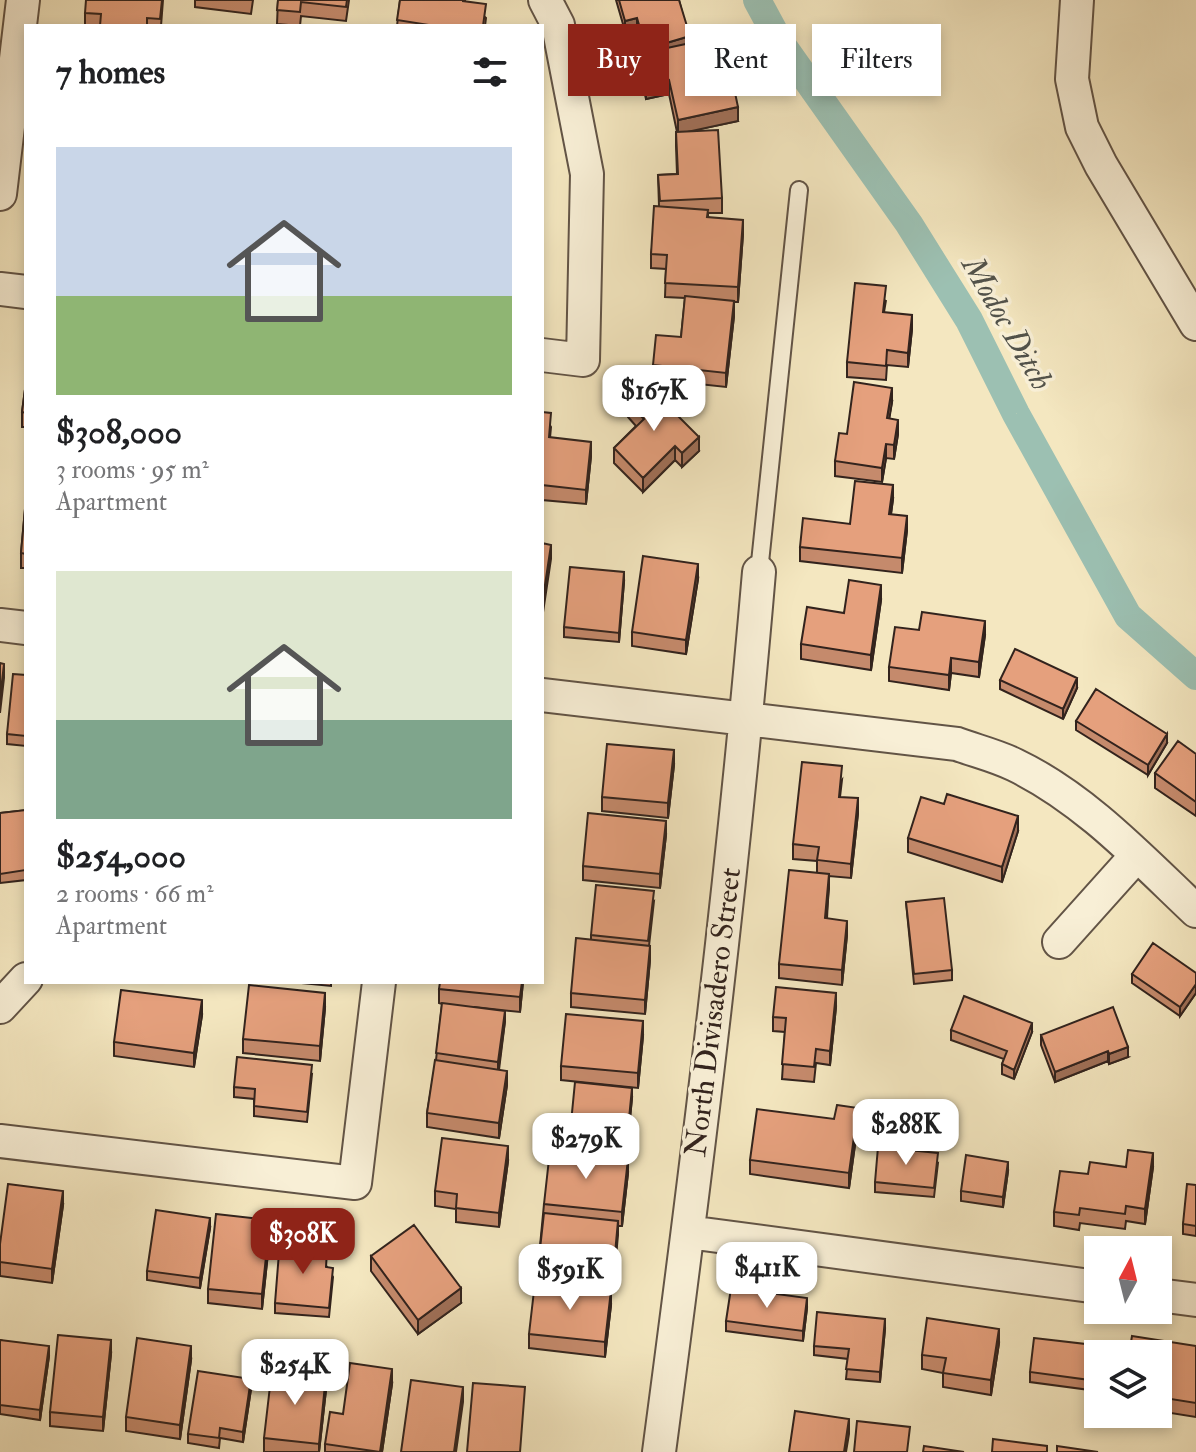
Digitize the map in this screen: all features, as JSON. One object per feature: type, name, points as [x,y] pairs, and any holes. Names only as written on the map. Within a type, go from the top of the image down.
[{"type":"street","points":[[0,194],[23,0]]},
{"type":"street","points":[[544,355],[583,360],[587,174],[558,25],[545,0]]},
{"type":"street","points":[[1077,0],[1072,79],[1082,127],[1101,165],[1196,324]]},
{"type":"street","points":[[0,289],[24,292]]},
{"type":"street","name":"North Divisadero Street","points":[[659,1452],[688,1232],[747,719],[759,572]]},
{"type":"street","points":[[0,625],[24,628]]},
{"type":"street","points":[[544,695],[957,744],[1015,765],[1075,802],[1196,911]]},
{"type":"street","points":[[1059,942],[1137,855]]},
{"type":"street","points":[[0,1007],[24,981]]},
{"type":"street","points":[[0,1141],[355,1183],[379,984]]},
{"type":"street","points":[[688,1232],[1084,1285]]},
{"type":"street","points":[[1172,1297],[1196,1300]]},
{"type":"lane","points":[[759,572],[799,190]]},
{"type":"building","points":[[86,0],[162,0],[160,19],[147,18],[147,24],[100,24],[101,14],[85,13]]},
{"type":"building","points":[[278,0],[347,0],[346,7],[301,2],[300,12],[277,10]]},
{"type":"building","points":[[400,0],[463,0],[486,4],[483,24],[422,24],[397,20]]},
{"type":"building","points":[[619,0],[679,0],[686,24],[685,37],[669,42],[669,24],[639,24],[637,18],[625,21]]},
{"type":"building","points":[[685,44],[685,96],[736,96],[738,107],[678,120],[669,80],[669,48]]},
{"type":"building","points":[[718,130],[722,198],[660,201],[658,175],[678,174],[676,132]]},
{"type":"building","points":[[654,206],[708,210],[707,217],[743,220],[738,287],[665,283],[667,255],[651,254]]},
{"type":"building","points":[[855,283],[886,286],[883,312],[912,315],[908,353],[887,350],[886,366],[847,362]]},
{"type":"building","points":[[685,296],[734,301],[726,373],[653,365],[656,335],[681,337]]},
{"type":"building","points":[[854,382],[892,388],[887,418],[898,420],[894,445],[886,444],[882,468],[835,461],[839,433],[847,434]]},
{"type":"building","points":[[647,385],[699,437],[682,453],[675,446],[643,478],[614,448],[644,419],[628,403]]},
{"type":"building","points":[[544,412],[551,413],[549,437],[591,442],[586,490],[544,485]]},
{"type":"building","points":[[855,481],[893,485],[889,514],[907,516],[902,558],[800,547],[803,518],[850,524]]},
{"type":"building","points":[[24,520],[24,554],[21,553]]},
{"type":"building","points":[[544,543],[551,545],[544,592]]},
{"type":"building","points":[[643,556],[698,564],[686,640],[632,632]]},
{"type":"building","points":[[570,567],[624,572],[619,633],[564,627]]},
{"type":"building","points":[[849,580],[881,585],[871,655],[801,644],[807,607],[844,613]]},
{"type":"building","points":[[922,612],[985,621],[979,662],[951,658],[949,675],[889,667],[895,627],[919,630]]},
{"type":"building","points":[[1015,649],[1077,678],[1063,709],[1000,680]]},
{"type":"building","points":[[0,663],[4,664],[0,699]]},
{"type":"building","points":[[13,674],[24,675],[24,736],[7,734]]},
{"type":"building","points":[[1096,689],[1167,734],[1148,765],[1076,721]]},
{"type":"building","points":[[1178,741],[1196,754],[1196,802],[1155,773]]},
{"type":"building","points":[[607,744],[674,750],[668,803],[602,797]]},
{"type":"building","points":[[802,762],[842,766],[839,797],[858,798],[851,864],[817,860],[819,847],[793,844]]},
{"type":"building","points":[[947,794],[1018,816],[1002,867],[908,838],[921,797],[944,804]]},
{"type":"building","points":[[24,810],[24,870],[0,874],[0,813]]},
{"type":"building","points":[[588,813],[666,821],[660,874],[583,866]]},
{"type":"building","points":[[789,870],[829,874],[825,918],[847,921],[842,970],[779,964]]},
{"type":"building","points":[[596,885],[654,891],[648,941],[591,935]]},
{"type":"building","points":[[944,898],[952,970],[914,974],[906,902]]},
{"type":"building","points":[[576,938],[650,946],[645,1000],[571,993]]},
{"type":"building","points":[[1153,943],[1196,973],[1196,984],[1180,1007],[1132,974]]},
{"type":"building","points":[[440,984],[522,984],[520,997],[439,989]]},
{"type":"building","points":[[249,985],[325,993],[320,1046],[243,1039]]},
{"type":"building","points":[[776,987],[836,993],[830,1051],[816,1049],[814,1067],[782,1064],[786,1018],[773,1017]]},
{"type":"building","points":[[121,990],[202,1000],[194,1053],[114,1042]]},
{"type":"building","points":[[964,996],[1032,1023],[1014,1070],[1002,1064],[1007,1051],[951,1030]]},
{"type":"building","points":[[442,1003],[505,1011],[498,1062],[436,1053]]},
{"type":"building","points":[[1113,1007],[1128,1047],[1109,1054],[1108,1051],[1055,1072],[1041,1035]]},
{"type":"building","points":[[566,1014],[643,1021],[638,1073],[561,1066]]},
{"type":"building","points":[[237,1057],[312,1065],[307,1112],[254,1106],[255,1089],[234,1087]]},
{"type":"building","points":[[435,1060],[507,1071],[499,1123],[427,1113]]},
{"type":"building","points":[[575,1082],[632,1088],[627,1139],[570,1133]]},
{"type":"building","points":[[837,1105],[858,1108],[849,1173],[750,1160],[757,1109],[834,1119]]},
{"type":"building","points":[[442,1138],[508,1146],[499,1213],[456,1208],[457,1194],[435,1191]]},
{"type":"building","points":[[878,1147],[938,1153],[934,1188],[875,1182]]},
{"type":"building","points":[[550,1150],[628,1159],[622,1212],[544,1204]]},
{"type":"building","points":[[1128,1150],[1153,1153],[1145,1209],[1126,1206],[1125,1214],[1080,1208],[1079,1215],[1054,1212],[1060,1171],[1088,1174],[1090,1162],[1126,1167]]},
{"type":"building","points":[[966,1155],[1008,1162],[1003,1197],[961,1191]]},
{"type":"building","points":[[8,1184],[63,1191],[52,1269],[0,1262]]},
{"type":"building","points":[[1187,1184],[1196,1185],[1196,1226],[1183,1224]]},
{"type":"building","points":[[156,1210],[210,1218],[200,1278],[147,1271]]},
{"type":"building","points":[[544,1213],[618,1221],[613,1275],[538,1267]]},
{"type":"building","points":[[216,1214],[270,1220],[262,1294],[208,1289]]},
{"type":"building","points":[[414,1225],[461,1288],[418,1320],[371,1256]]},
{"type":"building","points":[[280,1240],[312,1243],[311,1250],[327,1251],[326,1267],[333,1268],[329,1308],[275,1303]]},
{"type":"building","points":[[535,1282],[611,1290],[605,1342],[529,1334]]},
{"type":"building","points":[[731,1288],[807,1298],[803,1331],[726,1321]]},
{"type":"building","points":[[817,1312],[885,1319],[880,1372],[846,1369],[849,1349],[814,1346]]},
{"type":"building","points":[[927,1318],[999,1329],[991,1380],[943,1373],[946,1358],[922,1355]]},
{"type":"building","points":[[58,1335],[111,1340],[103,1417],[50,1412]]},
{"type":"building","points":[[1132,1336],[1158,1340],[1131,1340]]},
{"type":"building","points":[[137,1338],[191,1346],[180,1425],[126,1417]]},
{"type":"building","points":[[1034,1338],[1084,1344],[1084,1379],[1030,1372]]},
{"type":"building","points":[[0,1340],[49,1346],[40,1410],[0,1405]]},
{"type":"building","points":[[1172,1342],[1196,1346],[1196,1403],[1172,1399]]},
{"type":"building","points":[[350,1363],[392,1369],[380,1452],[325,1444],[330,1412],[343,1414]]},
{"type":"building","points":[[272,1369],[326,1375],[319,1444],[264,1438]]},
{"type":"building","points":[[198,1371],[251,1379],[243,1432],[220,1428],[219,1438],[188,1434]]},
{"type":"building","points":[[411,1380],[463,1387],[454,1452],[401,1452]]},
{"type":"building","points":[[473,1383],[525,1387],[520,1452],[467,1452]]},
{"type":"building","points":[[795,1411],[849,1419],[844,1452],[789,1452]]},
{"type":"building","points":[[857,1421],[910,1427],[907,1452],[854,1452]]},
{"type":"building","points":[[993,1439],[1047,1446],[1047,1452],[992,1452]]},
{"type":"building","points":[[924,1446],[964,1452],[923,1452]]},
{"type":"building","points":[[1057,1446],[1098,1452],[1057,1452]]},
{"type":"waterway","name":"Modoc Ditch","points":[[757,0],[778,39],[909,224],[969,320],[1016,414],[1128,616],[1196,676]]}]
